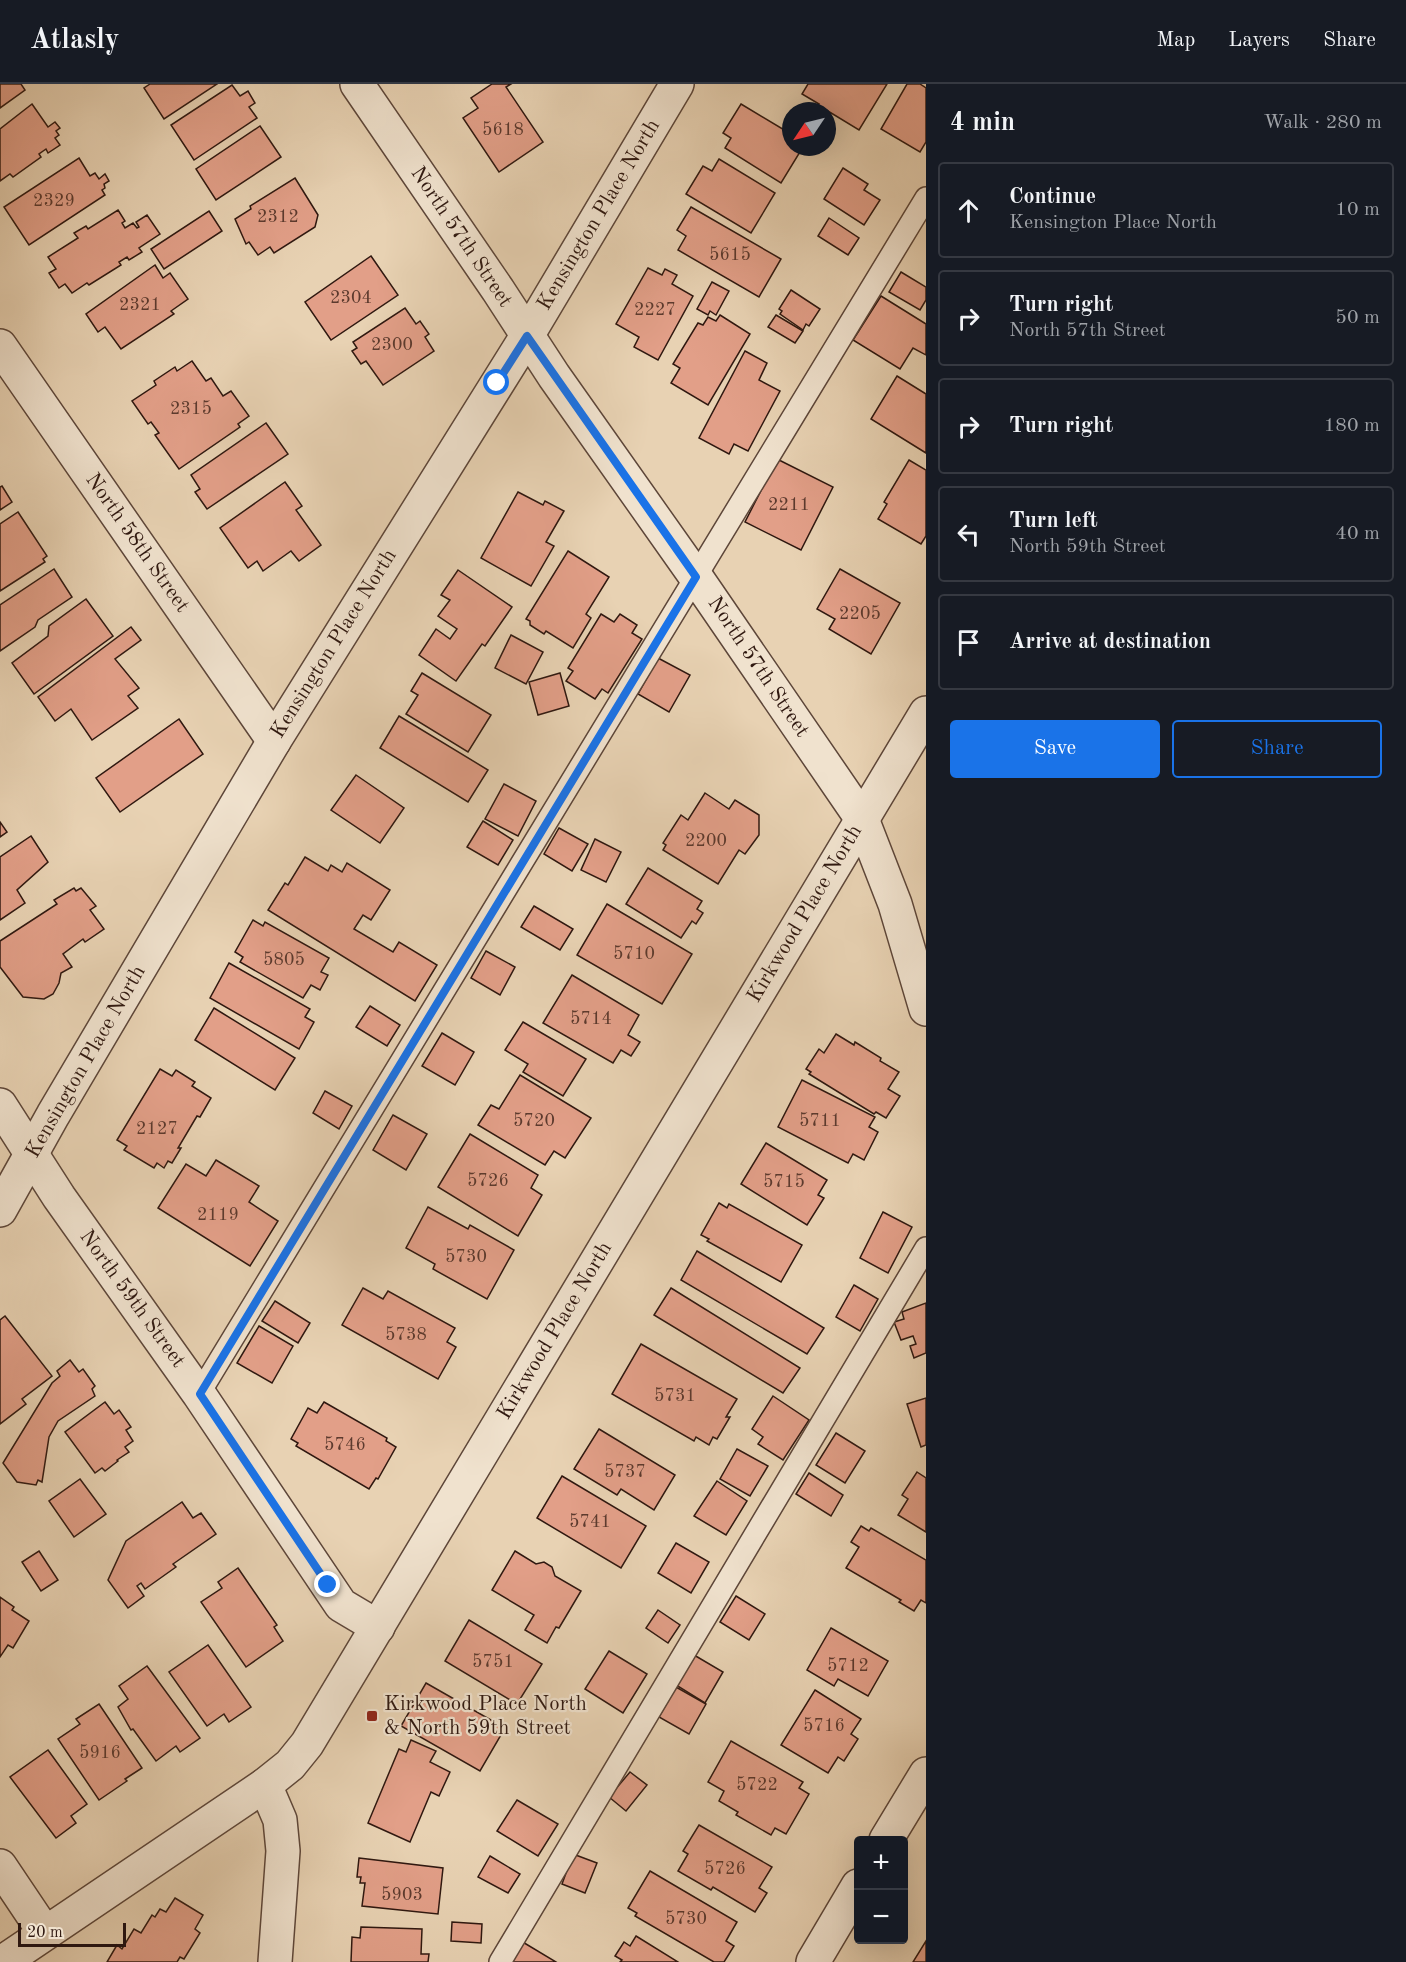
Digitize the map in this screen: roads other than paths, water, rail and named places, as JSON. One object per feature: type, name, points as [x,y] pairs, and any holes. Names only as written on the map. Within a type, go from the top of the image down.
[{"type":"street","name":"North 57th Street","points":[[357,84],[527,336],[862,819],[895,904],[926,1009]]},
{"type":"street","name":"Kensington Place North","points":[[0,1210],[53,1115],[274,741],[527,336],[677,84]]},
{"type":"street","name":"North 58th Street","points":[[0,346],[274,741]]},
{"type":"street","name":"Kirkwood Place North","points":[[3,1962],[265,1785],[290,1765],[307,1744],[926,713]]},
{"type":"street","name":"North 57th Street","points":[[895,904],[926,944]]},
{"type":"street","name":"North 59th Street","points":[[0,1105],[59,1197],[200,1394],[341,1605],[378,1627]]},
{"type":"street","points":[[888,1836],[926,1774]]},
{"type":"street","points":[[265,1785],[280,1820],[283,1851],[275,1962]]},
{"type":"street","points":[[0,1866],[45,1933]]},
{"type":"street","points":[[813,1962],[856,1890]]},
{"type":"lane","points":[[200,1394],[926,198]]},
{"type":"lane","points":[[500,1962],[926,1248]]},
{"type":"place","name":"Kirkwood Place North & North 59th Street","points":[[372,1716]]}]
